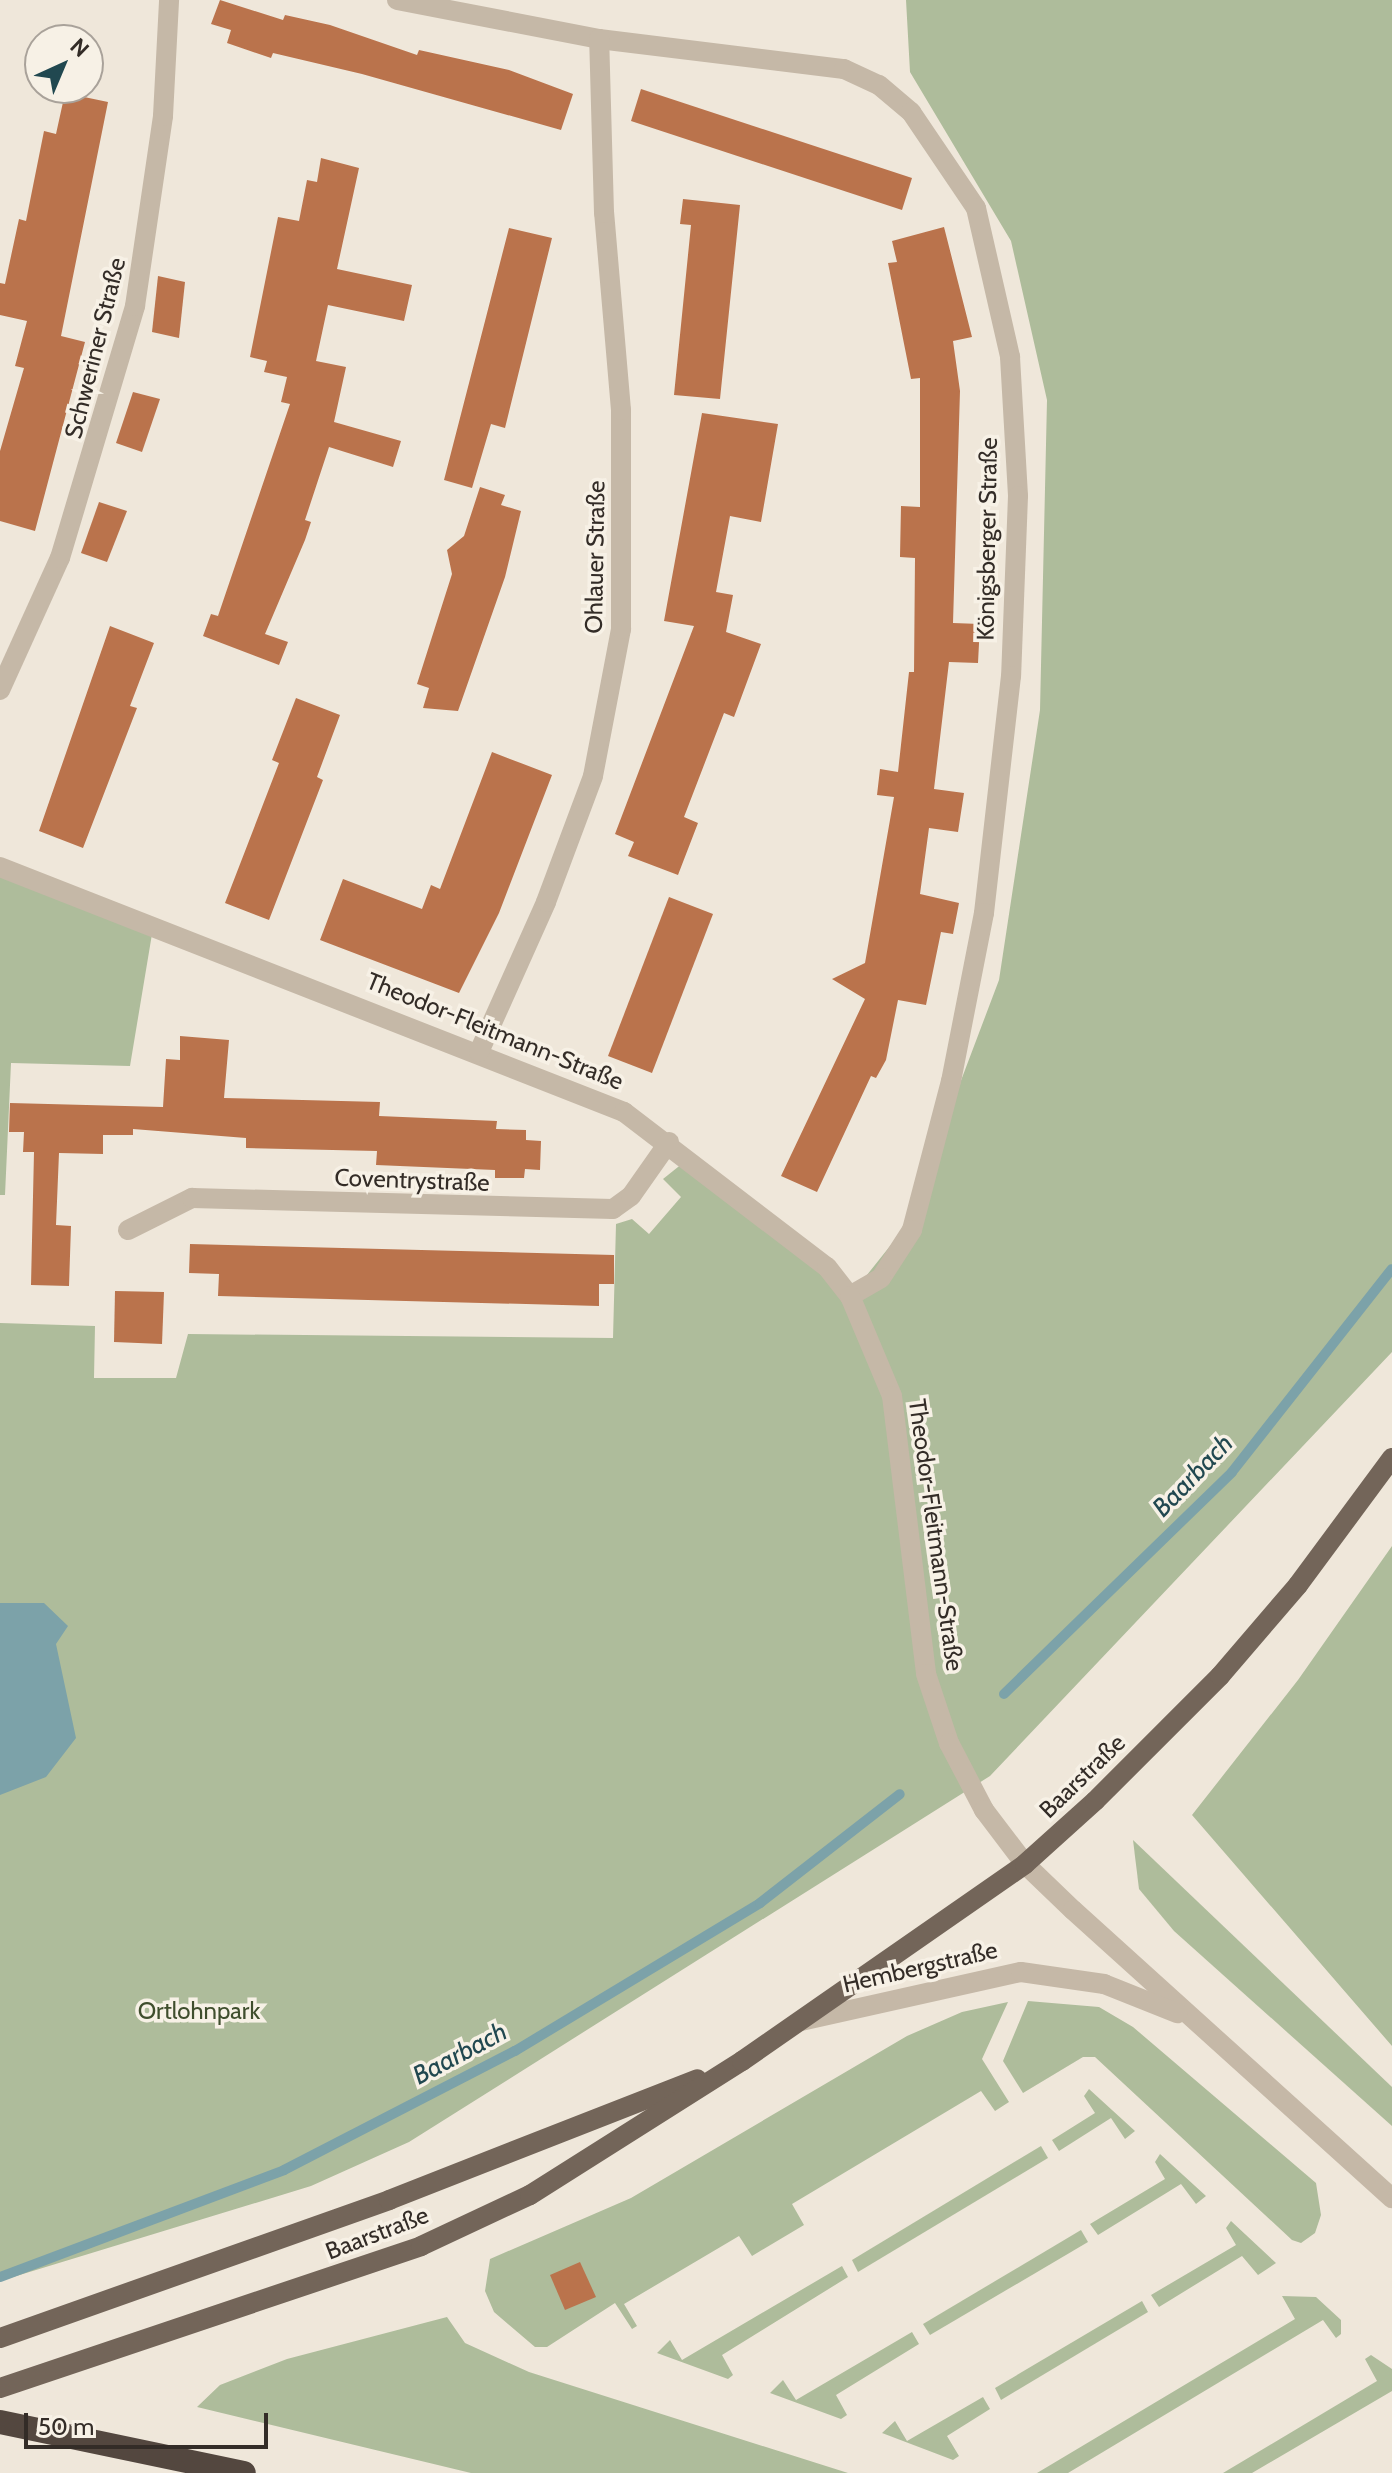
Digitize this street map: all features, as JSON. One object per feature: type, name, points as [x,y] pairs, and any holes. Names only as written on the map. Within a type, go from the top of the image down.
[{"type":"highway","points":[[0,2422],[244,2473]]},
{"type":"main road","name":"Baarstraße","points":[[0,2388],[421,2246],[530,2195],[742,2061],[1025,1864],[1220,1676],[1298,1585],[1392,1458]]},
{"type":"main road","name":"Baarstraße","points":[[0,2338],[419,2189],[742,2061]]},
{"type":"street","name":"Schweriner Straße","points":[[0,690],[60,558],[135,306],[163,116],[169,0]]},
{"type":"street","name":"Königsberger Straße","points":[[397,0],[599,39],[844,69],[879,85],[934,139],[976,208],[994,273],[1010,357],[1018,496],[1011,676],[984,913],[951,1081],[912,1230],[881,1278],[850,1296]]},
{"type":"street","name":"Ohlauer Straße","points":[[479,1052],[546,902],[593,776],[621,629],[623,442],[604,213],[599,39]]},
{"type":"street","name":"Theodor-Fleitmann-Straße","points":[[0,867],[479,1052],[624,1112],[669,1142],[795,1239],[850,1296],[881,1359],[897,1421],[926,1674],[975,1794],[1025,1864]]},
{"type":"street","name":"Coventrystraße","points":[[128,1230],[192,1198],[613,1209],[631,1196],[669,1142]]},
{"type":"street","name":"Hembergstraße","points":[[1025,1864],[1392,2198]]},
{"type":"street","name":"Hembergstraße","points":[[797,2022],[1021,1972],[1104,1984],[1192,2019]]},
{"type":"green space","name":"Ortlohnpark","points":[[906,0],[1392,0],[1392,1352],[990,1776],[409,2142],[311,2186],[0,2281],[0,1323],[95,1326],[94,1378],[176,1378],[188,1334],[613,1338],[616,1224],[632,1219],[649,1234],[681,1197],[663,1179],[683,1163],[851,1295],[906,1226],[999,980],[1040,710],[1047,400],[1011,241],[910,72]]},
{"type":"green space","points":[[0,869],[153,928],[130,1066],[11,1063],[5,1195],[0,1195]]},
{"type":"green space","points":[[1392,1546],[1392,2046],[1192,1815],[1298,1680]]},
{"type":"green space","points":[[1133,1840],[1392,2087],[1392,2126],[1174,1931],[1139,1889]]},
{"type":"green space","points":[[1028,2001],[1099,2007],[1133,2027],[1316,2183],[1321,2215],[1315,2233],[1301,2243],[1292,2240],[1095,2057],[1083,2057],[1023,2093],[1003,2061]]},
{"type":"green space","points":[[1008,2002],[982,2059],[1009,2102],[995,2111],[981,2091],[792,2204],[804,2225],[752,2256],[739,2236],[624,2304],[637,2326],[632,2329],[615,2303],[547,2347],[535,2347],[494,2312],[485,2291],[490,2259],[631,2198],[907,2036],[962,2012]]},
{"type":"green space","points":[[1089,2089],[1135,2131],[1125,2139],[1111,2118],[1059,2151],[1052,2140],[1095,2113],[1084,2096]]},
{"type":"green space","points":[[1041,2146],[1048,2158],[858,2272],[852,2260]]},
{"type":"green space","points":[[1160,2154],[1206,2196],[1196,2204],[1181,2184],[1098,2235],[1090,2224],[1165,2179],[1155,2162]]},
{"type":"green space","points":[[1231,2221],[1276,2263],[1258,2275],[1242,2256],[1159,2307],[1151,2295],[1236,2245],[1226,2228]]},
{"type":"green space","points":[[1081,2230],[1088,2242],[930,2335],[923,2324]]},
{"type":"green space","points":[[842,2266],[848,2277],[722,2355],[733,2375],[728,2379],[657,2353],[670,2340],[682,2360]]},
{"type":"green space","points":[[1282,2296],[1316,2297],[1341,2320],[1341,2334],[1336,2338],[1323,2320],[1068,2473],[1037,2473],[1295,2319]]},
{"type":"green space","points":[[1142,2301],[1148,2312],[1001,2400],[995,2388]]},
{"type":"green space","points":[[447,2317],[465,2343],[529,2372],[848,2473],[471,2473],[197,2407],[220,2385],[287,2359]]},
{"type":"green space","points":[[912,2332],[919,2344],[836,2395],[847,2415],[841,2419],[770,2393],[783,2380],[796,2400]]},
{"type":"green space","points":[[1371,2355],[1392,2369],[1392,2391],[1252,2473],[1223,2473],[1377,2381],[1365,2359]]},
{"type":"green space","points":[[983,2397],[990,2409],[947,2436],[959,2456],[953,2460],[882,2433],[895,2421],[907,2441]]},
{"type":"water","points":[[0,1603],[44,1603],[68,1626],[56,1644],[76,1738],[46,1777],[0,1795]]},
{"type":"building","points":[[220,0],[283,20],[285,15],[330,25],[417,55],[419,50],[509,70],[573,94],[561,130],[362,74],[273,53],[271,58],[227,43],[231,30],[211,24]]},
{"type":"building","points":[[641,89],[912,178],[902,210],[631,121]]},
{"type":"building","points":[[108,102],[61,336],[85,342],[35,531],[0,521],[0,451],[24,368],[15,366],[27,321],[0,315],[0,283],[5,284],[19,219],[26,221],[44,131],[56,134],[63,104]]},
{"type":"building","points":[[321,158],[359,168],[337,269],[412,285],[404,321],[328,305],[316,361],[346,367],[334,422],[401,441],[393,467],[329,447],[305,520],[311,522],[305,540],[265,634],[288,642],[279,665],[203,636],[211,614],[218,616],[290,404],[281,402],[287,377],[264,372],[267,361],[250,357],[278,217],[299,221],[307,180],[317,182]]},
{"type":"building","points":[[683,199],[740,205],[720,399],[674,395],[691,225],[680,224]]},
{"type":"building","points":[[944,227],[972,337],[953,341],[960,391],[953,623],[980,624],[978,663],[949,662],[934,789],[964,793],[958,832],[929,828],[920,894],[959,903],[953,934],[941,932],[926,1005],[898,1000],[886,1060],[876,1078],[871,1076],[817,1192],[781,1176],[865,999],[832,979],[865,963],[894,797],[877,795],[880,769],[898,772],[909,672],[914,672],[915,558],[900,557],[901,506],[920,507],[920,378],[911,379],[888,263],[897,262],[892,241]]},
{"type":"building","points":[[509,228],[552,238],[505,428],[491,424],[472,488],[444,480]]},
{"type":"building","points":[[158,276],[185,282],[179,338],[152,332]]},
{"type":"building","points":[[133,392],[160,399],[142,452],[116,443]]},
{"type":"building","points":[[702,413],[778,424],[761,522],[730,516],[716,592],[733,595],[726,632],[761,644],[734,717],[724,713],[684,817],[698,823],[678,875],[628,856],[634,842],[615,834],[694,626],[664,621]]},
{"type":"building","points":[[480,487],[505,495],[501,505],[521,511],[505,577],[458,711],[423,708],[429,688],[417,684],[452,574],[447,550],[464,536]]},
{"type":"building","points":[[99,502],[127,511],[107,562],[81,553]]},
{"type":"building","points":[[110,626],[154,643],[130,706],[137,708],[83,848],[39,831]]},
{"type":"building","points":[[296,698],[340,715],[317,777],[323,780],[269,920],[225,903],[279,763],[272,760]]},
{"type":"building","points":[[492,752],[552,775],[499,913],[459,993],[320,940],[343,879],[422,909],[431,885],[440,889]]},
{"type":"building","points":[[669,897],[713,914],[652,1073],[608,1056]]},
{"type":"building","points":[[180,1036],[229,1040],[224,1098],[380,1102],[379,1116],[497,1121],[496,1129],[526,1130],[526,1140],[541,1141],[540,1170],[525,1169],[524,1178],[495,1178],[495,1170],[376,1165],[377,1151],[246,1148],[246,1138],[133,1129],[133,1135],[103,1135],[103,1154],[59,1153],[56,1225],[71,1226],[69,1286],[31,1285],[34,1152],[23,1152],[24,1132],[9,1132],[10,1103],[163,1107],[166,1059],[180,1060]]},
{"type":"building","points":[[190,1244],[614,1255],[614,1284],[599,1284],[599,1306],[218,1296],[219,1274],[189,1273]]},
{"type":"building","points":[[115,1291],[164,1292],[162,1344],[114,1342]]},
{"type":"building","points":[[580,2262],[596,2297],[565,2310],[550,2275]]},
{"type":"waterway","name":"Baarbach","points":[[1004,1694],[1232,1472],[1392,1269]]},
{"type":"waterway","name":"Baarbach","points":[[0,2277],[284,2170],[515,2051],[760,1903],[900,1794]]}]
